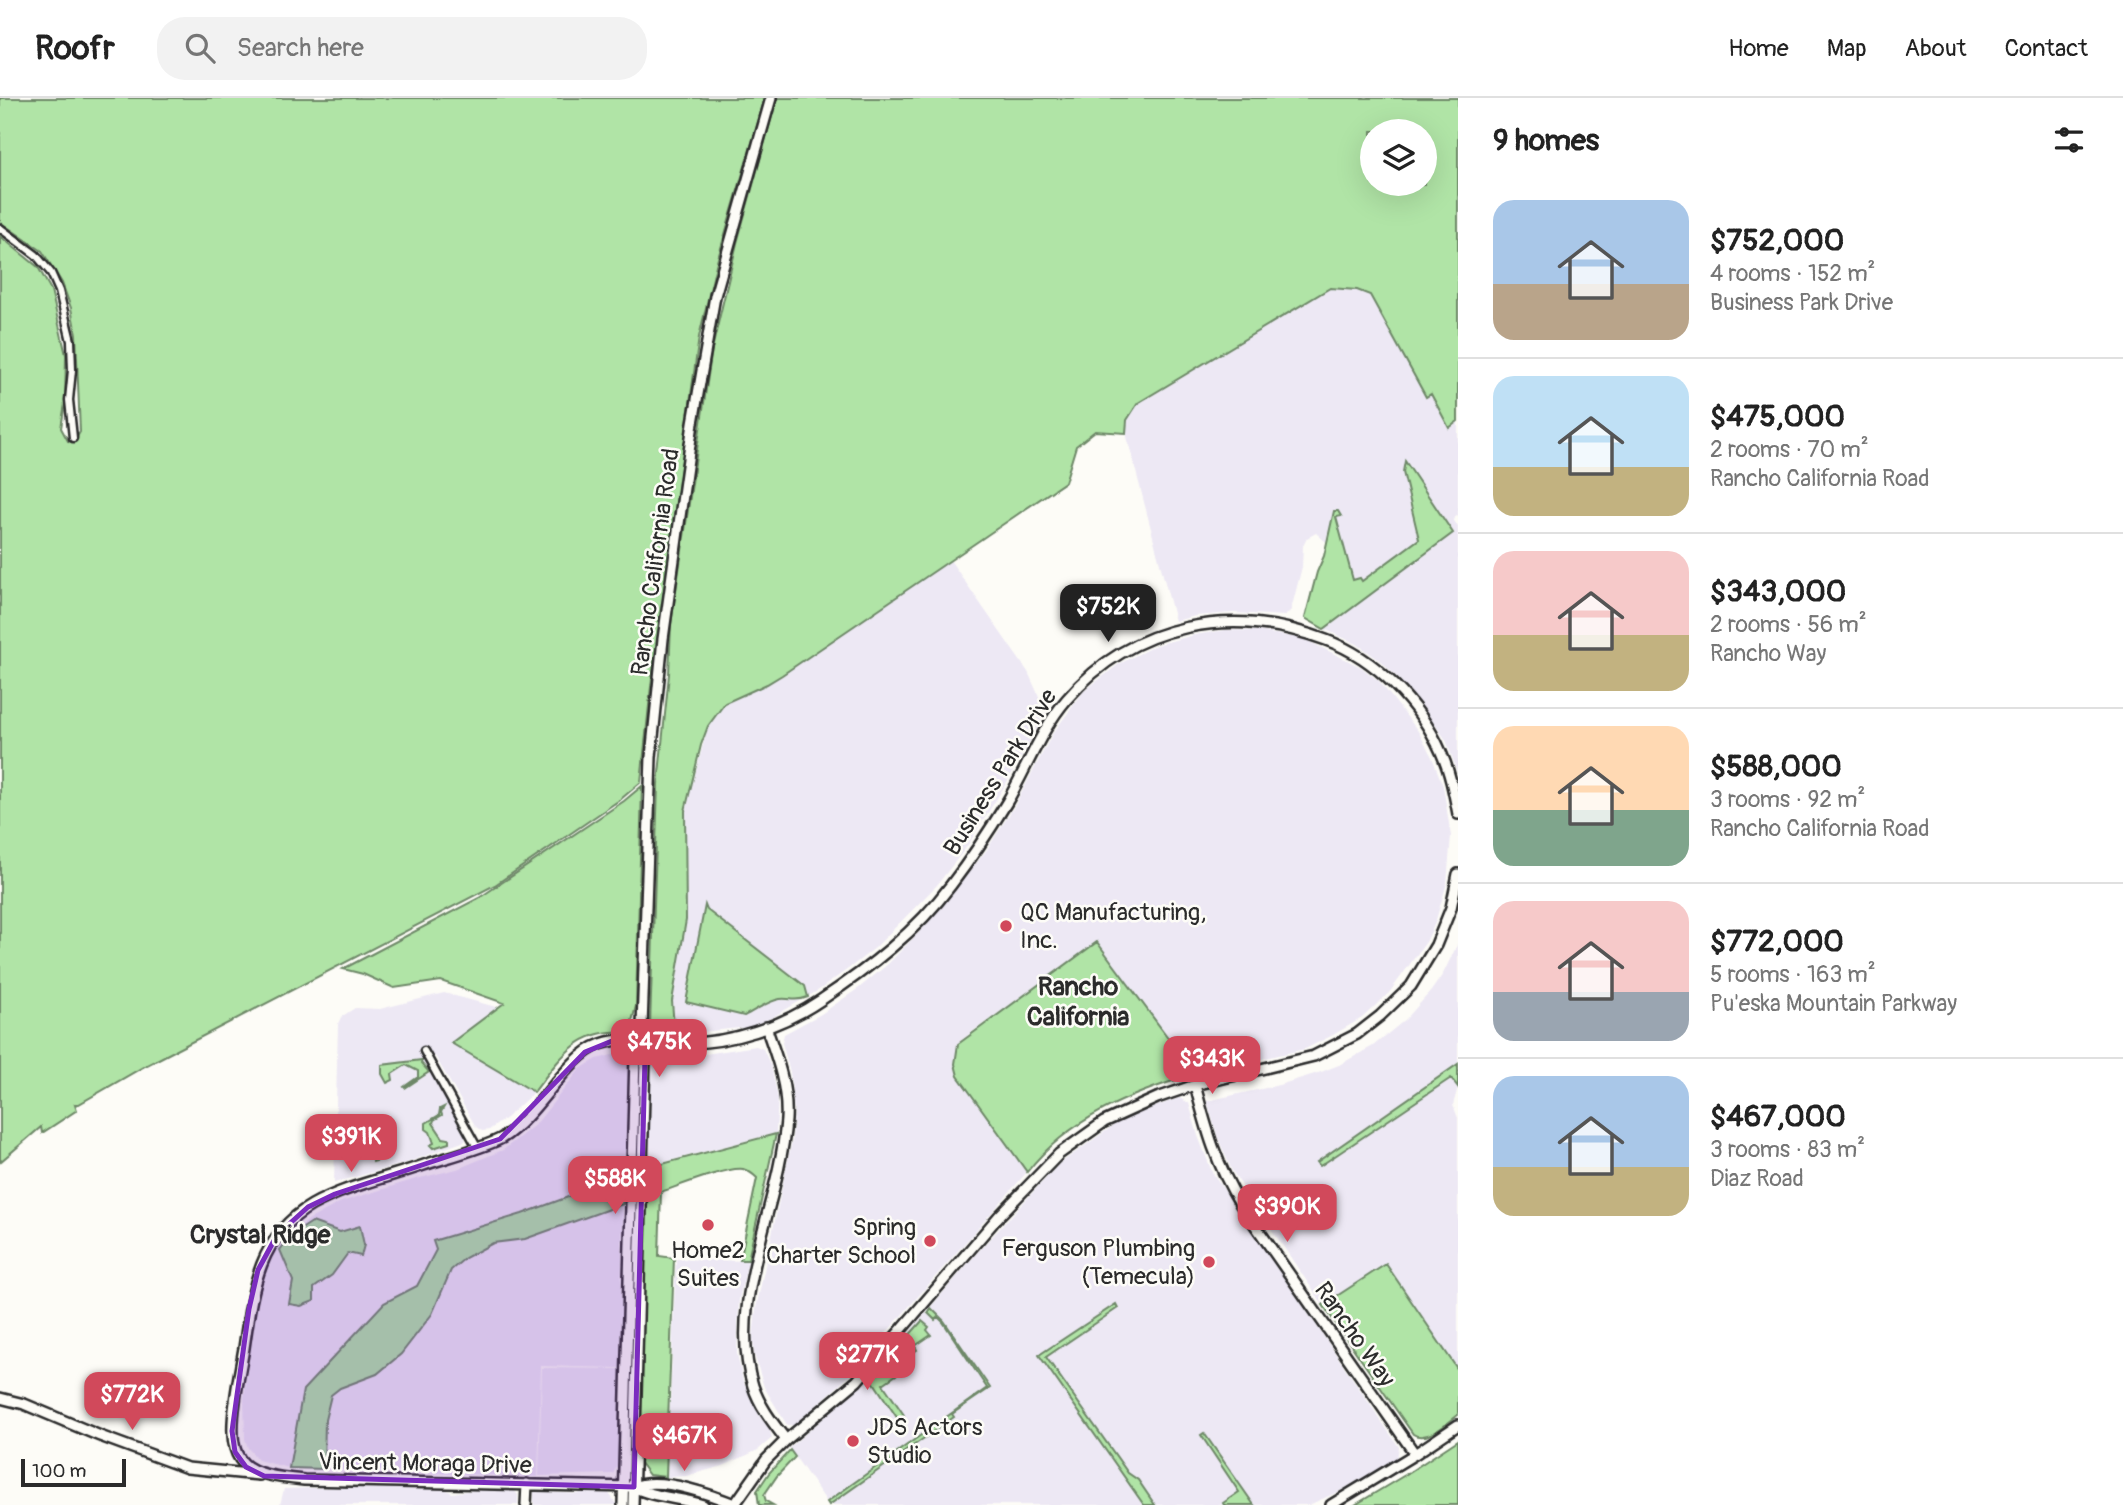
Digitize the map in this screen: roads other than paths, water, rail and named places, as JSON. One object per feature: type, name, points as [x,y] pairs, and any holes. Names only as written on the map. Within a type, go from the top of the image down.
[{"type":"street","name":"Rancho California Road","points":[[633,1505],[645,1058],[642,1040],[649,778],[663,639],[692,423],[715,296],[771,98]]},
{"type":"street","points":[[0,228],[36,255],[51,273],[59,291],[71,341],[69,400],[73,438]]},
{"type":"street","name":"Business Park Drive","points":[[264,1476],[246,1467],[235,1452],[232,1431],[248,1309],[258,1270],[277,1235],[308,1207],[335,1194],[500,1139],[523,1120],[585,1052],[599,1044],[642,1040],[701,1042],[766,1027],[816,1004],[873,963],[914,928],[949,888],[1006,804],[1046,728],[1065,701],[1088,677],[1121,653],[1174,630],[1210,622],[1237,621],[1299,629],[1345,649],[1370,664],[1412,705],[1441,753],[1458,814]]},
{"type":"street","points":[[702,1505],[676,1497],[643,1493],[634,1487],[644,1482],[687,1489],[736,1504],[755,1474],[786,1440],[857,1381],[998,1218],[1059,1154],[1104,1122],[1157,1098],[1195,1085],[1314,1056],[1357,1034],[1380,1016],[1410,986],[1424,966],[1451,908],[1458,874]]},
{"type":"street","points":[[766,1027],[784,1077],[786,1118],[780,1164],[751,1284],[747,1360],[754,1388],[765,1413],[786,1440]]},
{"type":"street","name":"Rancho California Road","points":[[623,1505],[635,1056],[642,1040]]},
{"type":"street","points":[[424,1051],[477,1147]]},
{"type":"street","name":"Rancho Way","points":[[1195,1085],[1208,1135],[1229,1185],[1415,1454]]},
{"type":"street","name":"Vincent Moraga Drive","points":[[0,1398],[24,1404],[187,1468],[317,1480],[634,1487]]},
{"type":"street","points":[[1331,1505],[1458,1425]]},
{"type":"street","points":[[526,1505],[527,1484]]},
{"type":"place","name":"QC Manufacturing, Inc.","points":[[1006,926]]},
{"type":"place","name":"Home2 Suites","points":[[708,1225]]},
{"type":"place","name":"Spring Charter School","points":[[930,1241]]},
{"type":"place","name":"Ferguson Plumbing (Temecula)","points":[[1209,1262]]},
{"type":"place","name":"JDS Actors Studio","points":[[853,1441]]},
{"type":"district","name":"Rancho California","points":[[1078,1001]]},
{"type":"district","name":"Crystal Ridge","points":[[260,1234]]}]
